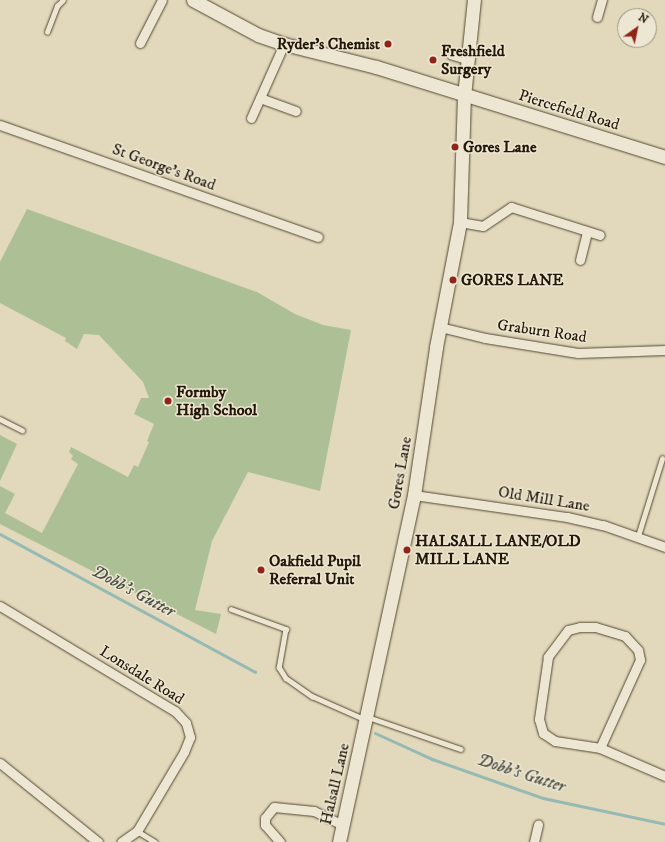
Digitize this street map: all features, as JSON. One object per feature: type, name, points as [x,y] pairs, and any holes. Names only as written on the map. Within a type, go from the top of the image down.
[{"type":"street","points":[[140,43],[162,0]]},
{"type":"street","name":"Piercefield Road","points":[[193,0],[211,4],[258,35],[284,44],[376,67],[464,96],[665,157]]},
{"type":"street","name":"Gores Lane","points":[[364,734],[414,495],[440,327],[460,222],[464,96],[474,0]]},
{"type":"street","points":[[597,17],[602,0]]},
{"type":"street","points":[[252,118],[284,44]]},
{"type":"street","points":[[260,98],[296,111]]},
{"type":"street","name":"St George's Road","points":[[0,125],[318,237]]},
{"type":"street","points":[[460,222],[483,226],[511,207],[600,235]]},
{"type":"street","points":[[580,260],[587,232]]},
{"type":"street","name":"Graburn Road","points":[[440,327],[484,338],[578,353],[665,350]]},
{"type":"street","name":"Old Mill Lane","points":[[414,495],[567,517],[638,536],[665,547]]},
{"type":"street","name":"Lonsdale Road","points":[[0,606],[175,711],[186,723],[190,737],[184,752],[137,831],[121,842]]},
{"type":"street","points":[[600,748],[640,660],[638,650],[625,636],[595,627],[580,627],[568,630],[548,657],[540,727],[543,733],[555,741],[600,748],[665,776]]},
{"type":"street","name":"Halsall Lane","points":[[339,842],[364,734]]},
{"type":"street","points":[[0,763],[98,842]]},
{"type":"street","points":[[280,842],[265,825],[265,818],[274,807],[314,811],[343,825]]},
{"type":"street","points":[[534,842],[538,824]]},
{"type":"lane","points":[[47,32],[57,6],[63,0]]},
{"type":"lane","points":[[450,56],[468,61]]},
{"type":"lane","points":[[0,419],[22,430]]},
{"type":"lane","points":[[638,536],[662,459]]},
{"type":"lane","points":[[231,609],[286,629],[279,666],[286,678],[312,696],[367,719],[461,749]]},
{"type":"lane","points":[[137,831],[155,842]]},
{"type":"green space","name":"Formby High School","points":[[27,209],[257,292],[295,314],[323,325],[351,330],[320,491],[248,472],[212,541],[195,610],[221,614],[216,634],[0,524],[0,486],[15,494],[5,513],[42,533],[78,464],[71,459],[73,456],[69,452],[71,447],[128,477],[134,465],[138,467],[149,442],[147,441],[154,424],[134,414],[141,398],[149,398],[143,382],[99,335],[84,334],[77,349],[65,341],[66,338],[0,303],[0,262]]},
{"type":"green space","points":[[0,435],[17,444],[0,481]]},
{"type":"waterway","name":"Dobb's Gutter","points":[[0,534],[255,672]]},
{"type":"waterway","name":"Dobb's Gutter","points":[[375,733],[432,759],[543,798],[665,824]]},
{"type":"place","name":"Ryder's Chemist","points":[[388,44]]},
{"type":"place","name":"Freshfield Surgery","points":[[433,60]]},
{"type":"place","name":"Gores Lane","points":[[455,147]]},
{"type":"place","name":"GORES LANE","points":[[453,280]]},
{"type":"place","name":"Formby High School","points":[[168,401]]},
{"type":"place","name":"HALSALL LANE/OLD MILL LANE","points":[[407,550]]},
{"type":"place","name":"Oakfield Pupil Referral Unit","points":[[261,570]]}]
